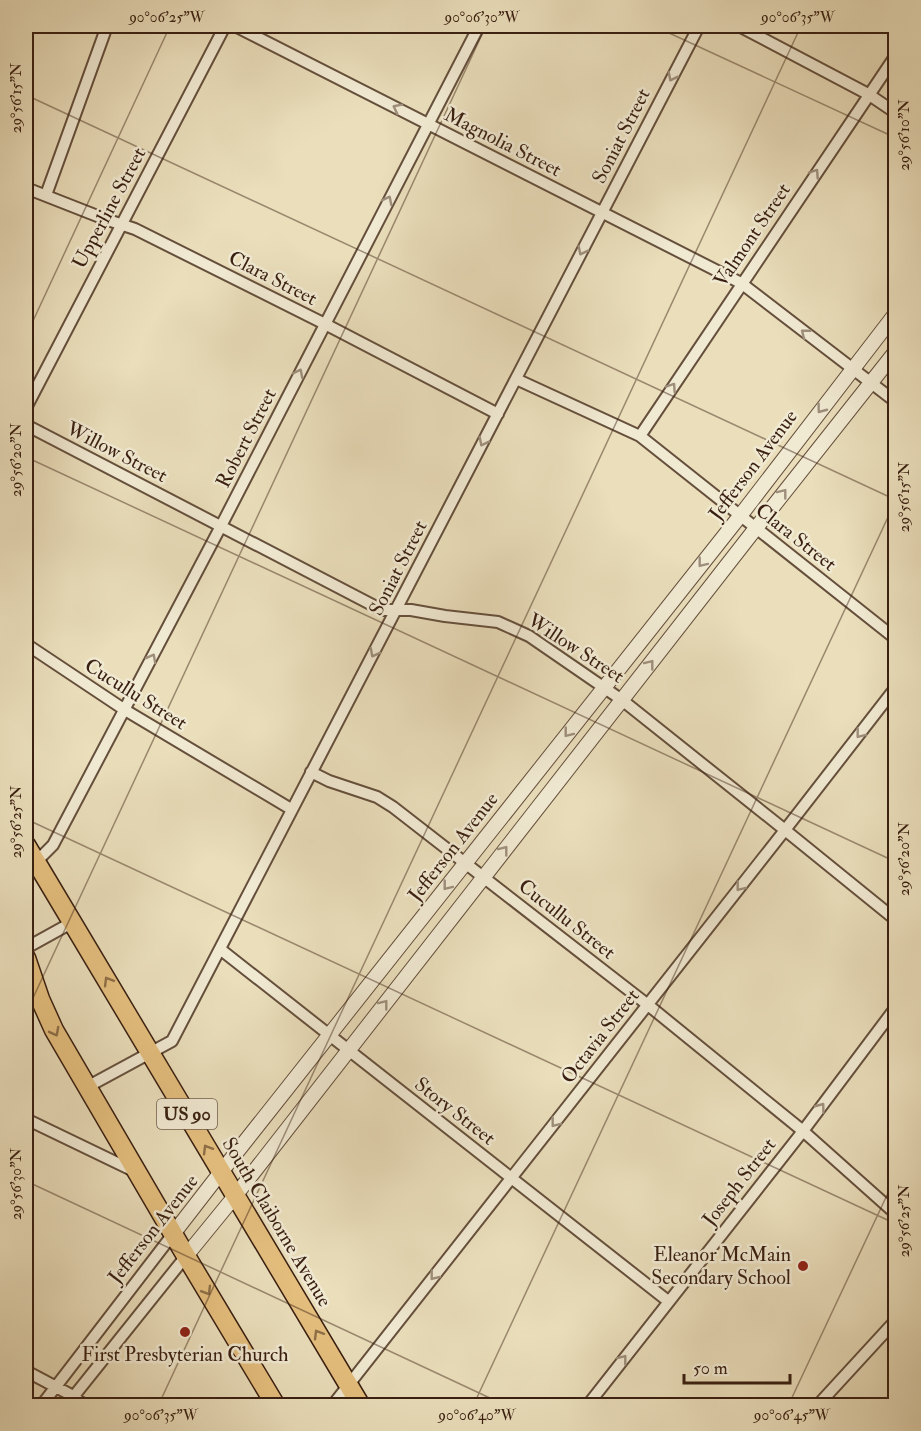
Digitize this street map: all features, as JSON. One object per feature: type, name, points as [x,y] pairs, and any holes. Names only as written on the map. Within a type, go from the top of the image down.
[{"type":"main road","name":"South Claiborne Avenue","points":[[28,855],[73,922],[361,1406]]},
{"type":"main road","points":[[26,958],[40,999],[54,1030],[276,1406]]},
{"type":"street","points":[[46,195],[107,26]]},
{"type":"street","name":"Upperline Street","points":[[26,408],[225,26]]},
{"type":"street","name":"Magnolia Street","points":[[235,26],[741,283],[896,402]]},
{"type":"street","name":"Robert Street","points":[[28,855],[42,856],[53,845],[221,526],[479,26]]},
{"type":"street","name":"Soniat Street","points":[[87,1087],[172,1041],[699,26]]},
{"type":"street","points":[[739,26],[868,94],[896,113]]},
{"type":"street","name":"Valmont Street","points":[[640,436],[896,54]]},
{"type":"street","name":"Clara Street","points":[[26,188],[135,229],[498,414]]},
{"type":"street","name":"Jefferson Avenue","points":[[41,1406],[221,1172],[740,516],[896,313]]},
{"type":"street","name":"Jefferson Avenue","points":[[69,1401],[235,1196],[896,351]]},
{"type":"street","name":"Clara Street","points":[[516,379],[640,436],[896,639]]},
{"type":"street","name":"Willow Street","points":[[26,425],[382,610],[411,610],[498,622],[529,636],[622,700],[896,920]]},
{"type":"street","name":"Cucullu Street","points":[[26,644],[125,710],[291,809]]},
{"type":"street","name":"Octavia Street","points":[[332,1406],[896,687]]},
{"type":"street","name":"Cucullu Street","points":[[311,772],[329,781],[377,797],[393,807],[648,1005],[803,1131],[896,1214]]},
{"type":"street","points":[[26,948],[73,922]]},
{"type":"street","name":"Story Street","points":[[220,949],[668,1301]]},
{"type":"street","name":"Joseph Street","points":[[587,1406],[803,1131],[896,1007]]},
{"type":"street","points":[[26,1119],[137,1173]]},
{"type":"street","points":[[817,1406],[896,1320]]},
{"type":"street","points":[[26,1371],[56,1387],[69,1401],[85,1406]]},
{"type":"place","name":"Eleanor McMain Secondary School","points":[[803,1266]]},
{"type":"place","name":"First Presbyterian Church","points":[[185,1332]]}]
